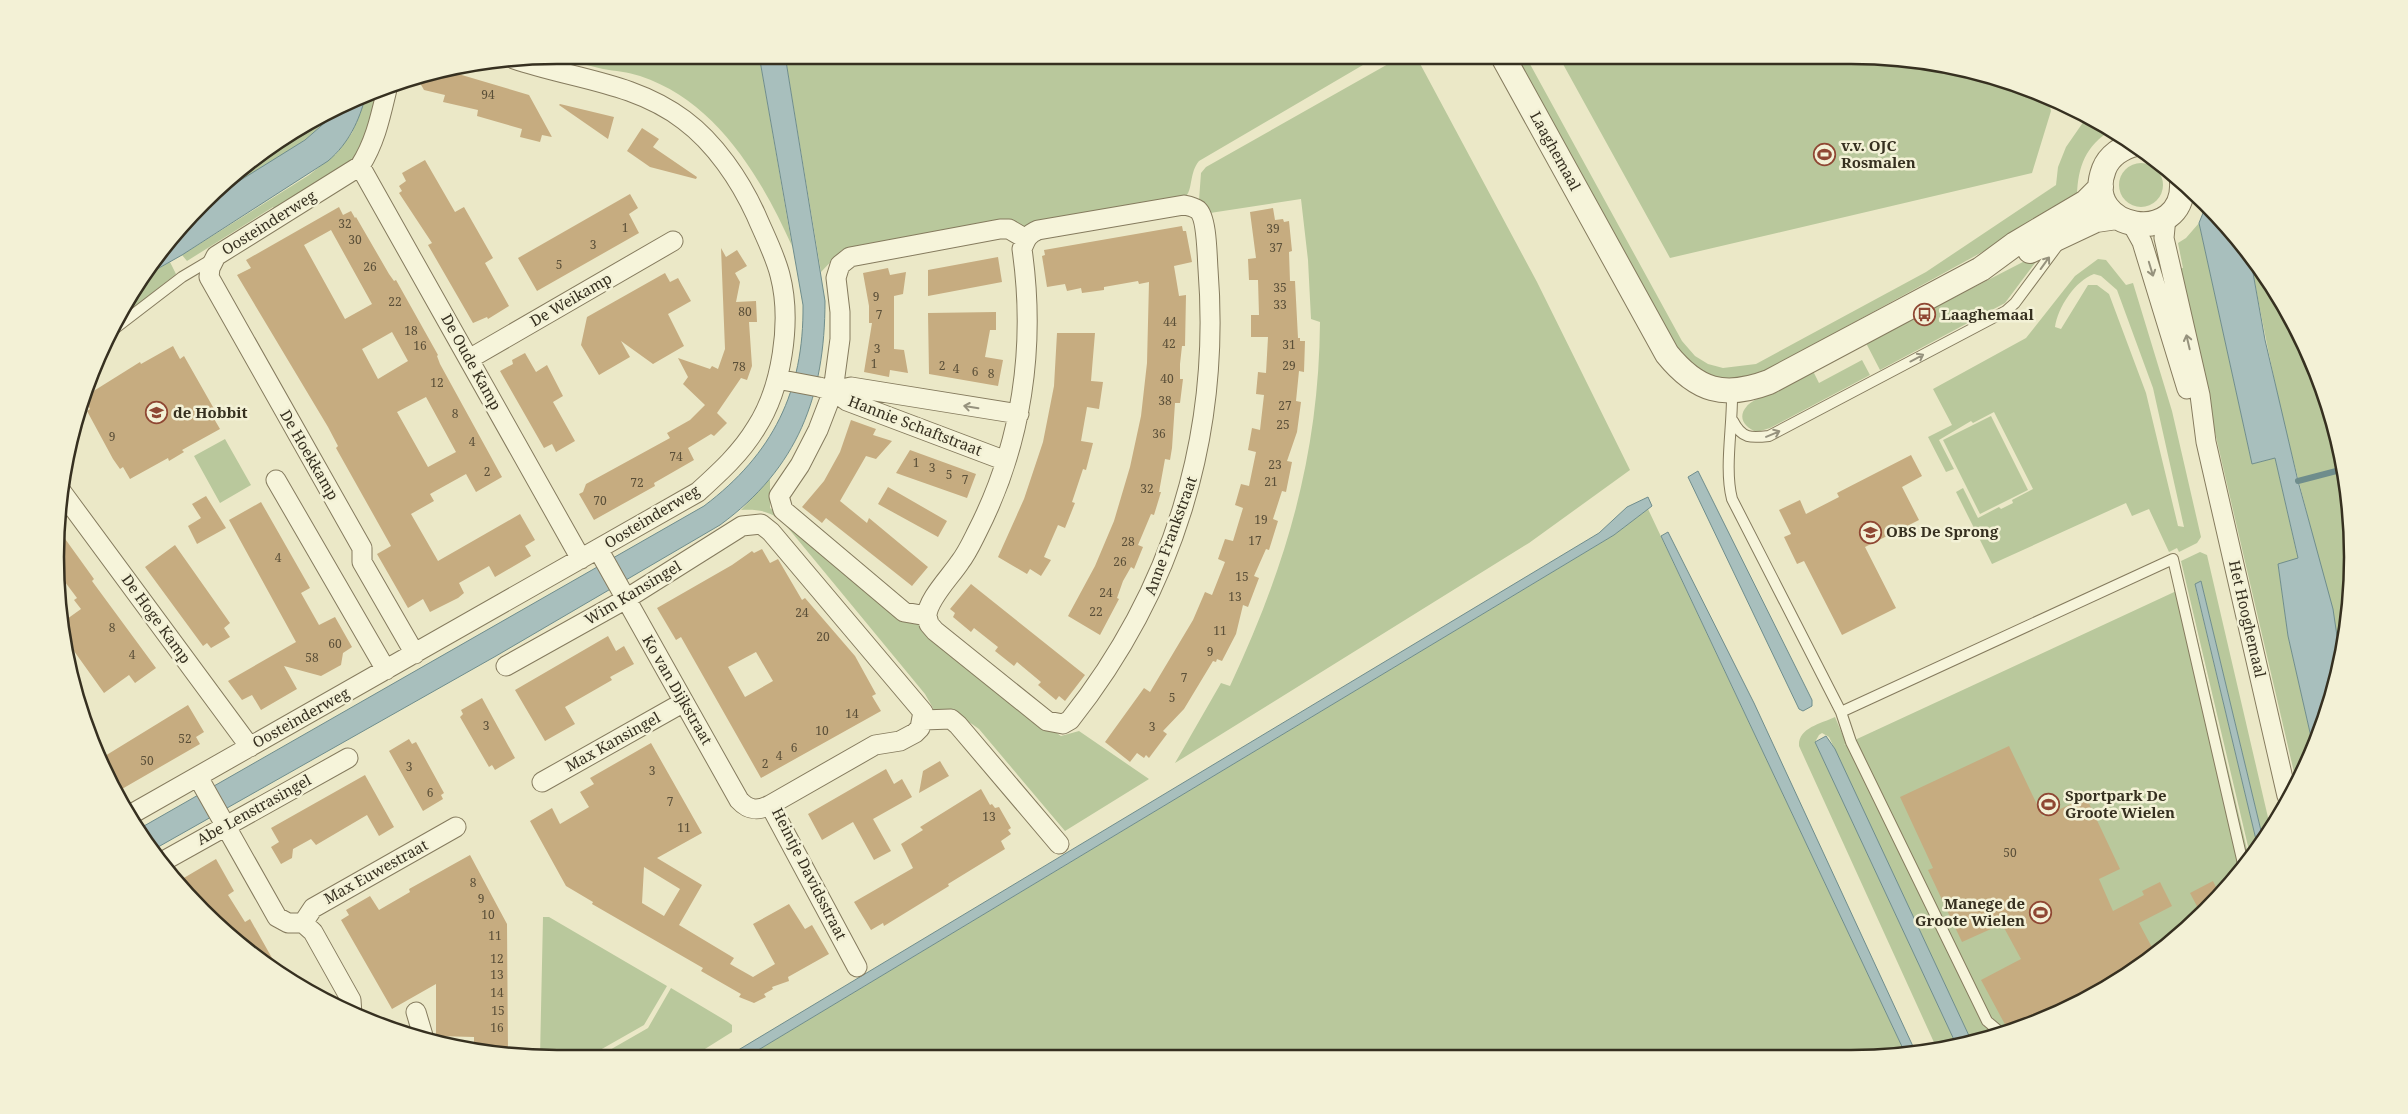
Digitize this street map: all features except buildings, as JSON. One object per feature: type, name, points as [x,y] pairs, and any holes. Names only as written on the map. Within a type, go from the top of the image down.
[{"type":"street","name":"Laaghemaal","points":[[1507,64],[1667,354],[1682,372],[1698,383],[1712,389],[1732,391],[1750,389],[1769,382],[1982,269],[2021,255],[2096,220],[2156,223],[2166,217]]},
{"type":"street","name":"Oosteinderweg","points":[[135,813],[202,782],[250,747],[416,654],[581,558],[601,554],[698,492],[728,466],[757,427],[777,379],[786,326],[780,275],[749,202],[713,148],[684,120],[655,101],[619,86],[531,65]]},
{"type":"street","name":"Oosteinderweg","points":[[216,256],[360,166],[373,142],[385,95]]},
{"type":"street","points":[[2121,144],[2105,168],[2101,187],[2106,204],[2125,221]]},
{"type":"street","name":"De Oude Kamp","points":[[360,166],[581,558]]},
{"type":"street","name":"Laaghemaal","points":[[1982,269],[2015,244],[2086,202],[2101,187]]},
{"type":"street","points":[[2166,217],[2175,209],[2180,199],[2181,191]]},
{"type":"street","name":"Anne Frankstraat","points":[[927,616],[929,624],[935,631],[1048,721],[1063,724],[1070,720],[1098,684],[1146,605],[1182,513],[1194,470],[1204,424],[1211,300],[1203,218],[1199,211],[1184,205],[1038,230],[1026,239]]},
{"type":"street","name":"Het Hooghemaal","points":[[2166,217],[2164,238],[2200,395],[2206,442]]},
{"type":"street","name":"Het Hooghemaal","points":[[2125,221],[2142,242],[2206,442],[2286,789]]},
{"type":"street","points":[[1000,229],[1009,229],[1026,239],[1022,249],[1029,324],[1027,358],[1019,414],[1006,461],[977,532],[962,560],[929,605],[927,616],[904,612],[786,515],[780,503],[779,496],[783,488],[800,465],[818,430],[826,389],[840,339],[840,312],[836,278],[840,265],[850,257],[1000,229]]},
{"type":"street","name":"De Weikamp","points":[[469,359],[673,242]]},
{"type":"street","name":"De Hoekkamp","points":[[216,256],[210,268],[209,278],[362,548],[362,562],[416,654]]},
{"type":"street","points":[[777,379],[826,389]]},
{"type":"street","name":"Hannie Schaftstraat","points":[[826,389],[851,388],[1019,414]]},
{"type":"street","name":"Hannie Schaftstraat","points":[[826,389],[847,401],[1006,461]]},
{"type":"street","points":[[276,480],[386,670]]},
{"type":"street","name":"De Hoge Kamp","points":[[67,498],[250,747]]},
{"type":"street","name":"Wim Kansingel","points":[[506,666],[623,594],[742,526],[761,524],[771,532],[919,705],[923,712],[923,720]]},
{"type":"street","name":"Ko van Dijkstraat","points":[[601,554],[740,800],[751,809],[760,810],[770,805]]},
{"type":"street","name":"Max Kansingel","points":[[542,782],[684,702]]},
{"type":"street","points":[[923,720],[951,720],[958,725],[1059,844]]},
{"type":"street","name":"Heintje Davidsstraat","points":[[857,967],[770,805],[875,745],[900,741],[915,733],[923,720]]},
{"type":"street","name":"Abe Lenstrasingel","points":[[167,859],[223,820],[348,758]]},
{"type":"street","points":[[202,782],[277,917],[288,922],[303,923],[313,932],[351,1000],[351,1005]]},
{"type":"street","name":"Max Euwestraat","points":[[303,923],[314,908],[456,828]]},
{"type":"street","points":[[416,1012],[422,1031]]},
{"type":"lane","points":[[1733,422],[1739,432],[1747,436],[1770,436],[2006,311],[2015,302],[2064,235]]},
{"type":"lane","name":"Oosteinderweg","points":[[124,321],[182,277],[216,256]]},
{"type":"lane","points":[[1732,391],[1733,422],[1728,485],[1732,499],[1841,712],[1851,742],[1987,1021],[1996,1028]]},
{"type":"lane","points":[[1841,712],[2173,559],[2242,858]]},
{"type":"green space","points":[[583,64],[761,64],[792,246],[766,194],[750,168],[733,144],[713,123],[691,103],[667,88],[640,76]]},
{"type":"green space","points":[[786,64],[1365,64],[1199,161],[1194,171],[1189,191],[1185,197],[1026,227],[998,220],[850,247],[842,250],[821,272]]},
{"type":"green space","points":[[1388,64],[1420,64],[1537,282],[1630,470],[1529,543],[1175,763],[1221,683],[1230,686],[1268,597],[1296,509],[1306,464],[1318,371],[1320,322],[1311,319],[1308,260],[1301,199],[1210,213],[1199,200],[1201,173],[1206,167]]},
{"type":"green space","points":[[1518,64],[1530,64],[1682,341],[1695,356],[1708,364],[1723,368],[1756,364],[1926,272],[2056,185],[2058,167],[2066,147],[2083,122],[2105,134],[2092,146],[2083,162],[2078,180],[2077,200],[1760,374],[1732,378],[1712,376],[1673,347]]},
{"type":"green space","name":"v.v. OJC Rosmalen","points":[[1563,64],[1883,65],[1947,73],[2010,90],[2050,106],[2051,111],[2032,173],[1670,258]]},
{"type":"green space","points":[[376,98],[364,139],[348,165],[275,210],[273,207],[187,261],[182,255],[309,175],[337,153],[352,133],[363,103]]},
{"type":"green space","points":[[322,124],[310,136],[230,188],[283,147]]},
{"type":"green space","points":[[2132,164],[2148,164],[2160,173],[2163,181],[2162,194],[2150,206],[2132,206],[2120,194],[2120,176]]},
{"type":"green space","points":[[2199,223],[2252,464],[2275,458],[2298,559],[2278,564],[2288,636],[2311,736],[2294,773],[2177,269],[2183,268],[2178,243],[2186,238]]},
{"type":"green space","points":[[2044,251],[2005,303],[1880,370],[1866,343]]},
{"type":"green space","points":[[2098,259],[2106,260],[2126,285],[2133,283],[2172,411],[2201,537],[2197,543],[2179,552],[2177,548],[2169,552],[2149,509],[2132,516],[2126,503],[1992,564],[1956,492],[1963,488],[1978,518],[1999,507],[2001,509],[2013,503],[2012,500],[2033,489],[1994,412],[1973,423],[1971,421],[1939,440],[1954,469],[1946,472],[1928,437],[1952,425],[1933,389],[2026,338],[2075,276]],"holes":[[[2094,274],[2101,276],[2117,290],[2153,388],[2184,527],[2178,526],[2146,393],[2109,294],[2097,285],[2088,285],[2061,329],[2055,327],[2064,303],[2080,282]]]},
{"type":"green space","points":[[170,262],[176,274],[130,311],[147,283],[157,269]]},
{"type":"green space","points":[[2253,272],[2278,310],[2307,368],[2318,398],[2335,461],[2343,525],[2344,557],[2343,589],[2337,640],[2278,398]]},
{"type":"green space","points":[[1862,360],[1870,375],[1770,428],[1757,432],[1743,421],[1744,410],[1747,406],[1767,393],[1813,371],[1819,383]]},
{"type":"green space","points":[[1991,416],[2028,490],[1980,514],[1943,440]]},
{"type":"green space","points":[[225,439],[251,485],[220,503],[194,456]]},
{"type":"green space","points":[[770,479],[770,508],[921,624],[925,634],[1061,736],[1079,731],[1149,779],[1065,831],[979,729],[958,717],[933,714],[933,708],[925,694],[784,523],[764,512],[741,510]]},
{"type":"green space","points":[[1648,509],[1902,1047],[1851,1050],[758,1050],[1614,535]]},
{"type":"green space","points":[[2200,552],[2207,555],[2268,819],[2261,831],[2201,581],[2195,585],[2256,838],[2248,848],[2181,561]]},
{"type":"green space","name":"Sportpark De Groote Wielen","points":[[2185,587],[2247,850],[2200,906],[2176,928],[2125,967],[2098,984],[2040,1013],[1969,1036],[1829,737],[1822,733],[1815,742],[1954,1039],[1934,1043],[1799,746],[1802,735],[1806,731],[1835,717],[1846,743],[1844,745]]},
{"type":"green space","points":[[543,917],[549,917],[667,986],[644,1025],[600,1050],[540,1049]]},
{"type":"green space","points":[[671,988],[728,1022],[732,1025],[732,1032],[703,1050],[610,1050],[648,1028]]},
{"type":"water","points":[[761,64],[786,64],[825,301],[824,336],[820,368],[812,399],[802,427],[788,454],[769,479],[747,503],[720,525],[496,656],[159,847],[144,826],[704,506],[728,486],[749,465],[766,442],[780,418],[798,365],[802,336],[803,305]]},
{"type":"water","points":[[363,103],[352,131],[342,147],[328,161],[157,269],[186,232],[232,186],[305,140],[326,122]]},
{"type":"water","points":[[2203,212],[2253,272],[2265,340],[2298,481],[2333,609],[2337,638],[2335,653],[2311,736],[2288,636],[2278,564],[2298,558],[2275,458],[2252,464],[2199,223]]},
{"type":"water","points":[[1698,471],[1812,700],[1812,706],[1803,711],[1799,709],[1688,477]]},
{"type":"water","points":[[1648,497],[1652,506],[1614,535],[758,1050],[738,1050],[1599,533],[1627,507]]},
{"type":"water","points":[[1668,532],[1754,703],[1913,1046],[1902,1047],[1661,536]]},
{"type":"water","points":[[2201,581],[2261,831],[2256,838],[2195,584]]},
{"type":"water","points":[[1826,736],[1835,749],[1969,1036],[1954,1039],[1815,742]]},
{"type":"waterway","points":[[2298,481],[2337,471]]},
{"type":"place","name":"v.v. OJC Rosmalen","points":[[1825,155]]},
{"type":"place","name":"Laaghemaal","points":[[1925,315]]},
{"type":"place","name":"de Hobbit","points":[[157,413]]},
{"type":"place","name":"OBS De Sprong","points":[[1870,532]]},
{"type":"place","name":"Sportpark De Groote Wielen","points":[[2049,805]]},
{"type":"place","name":"Manege de Groote Wielen","points":[[2041,913]]}]
